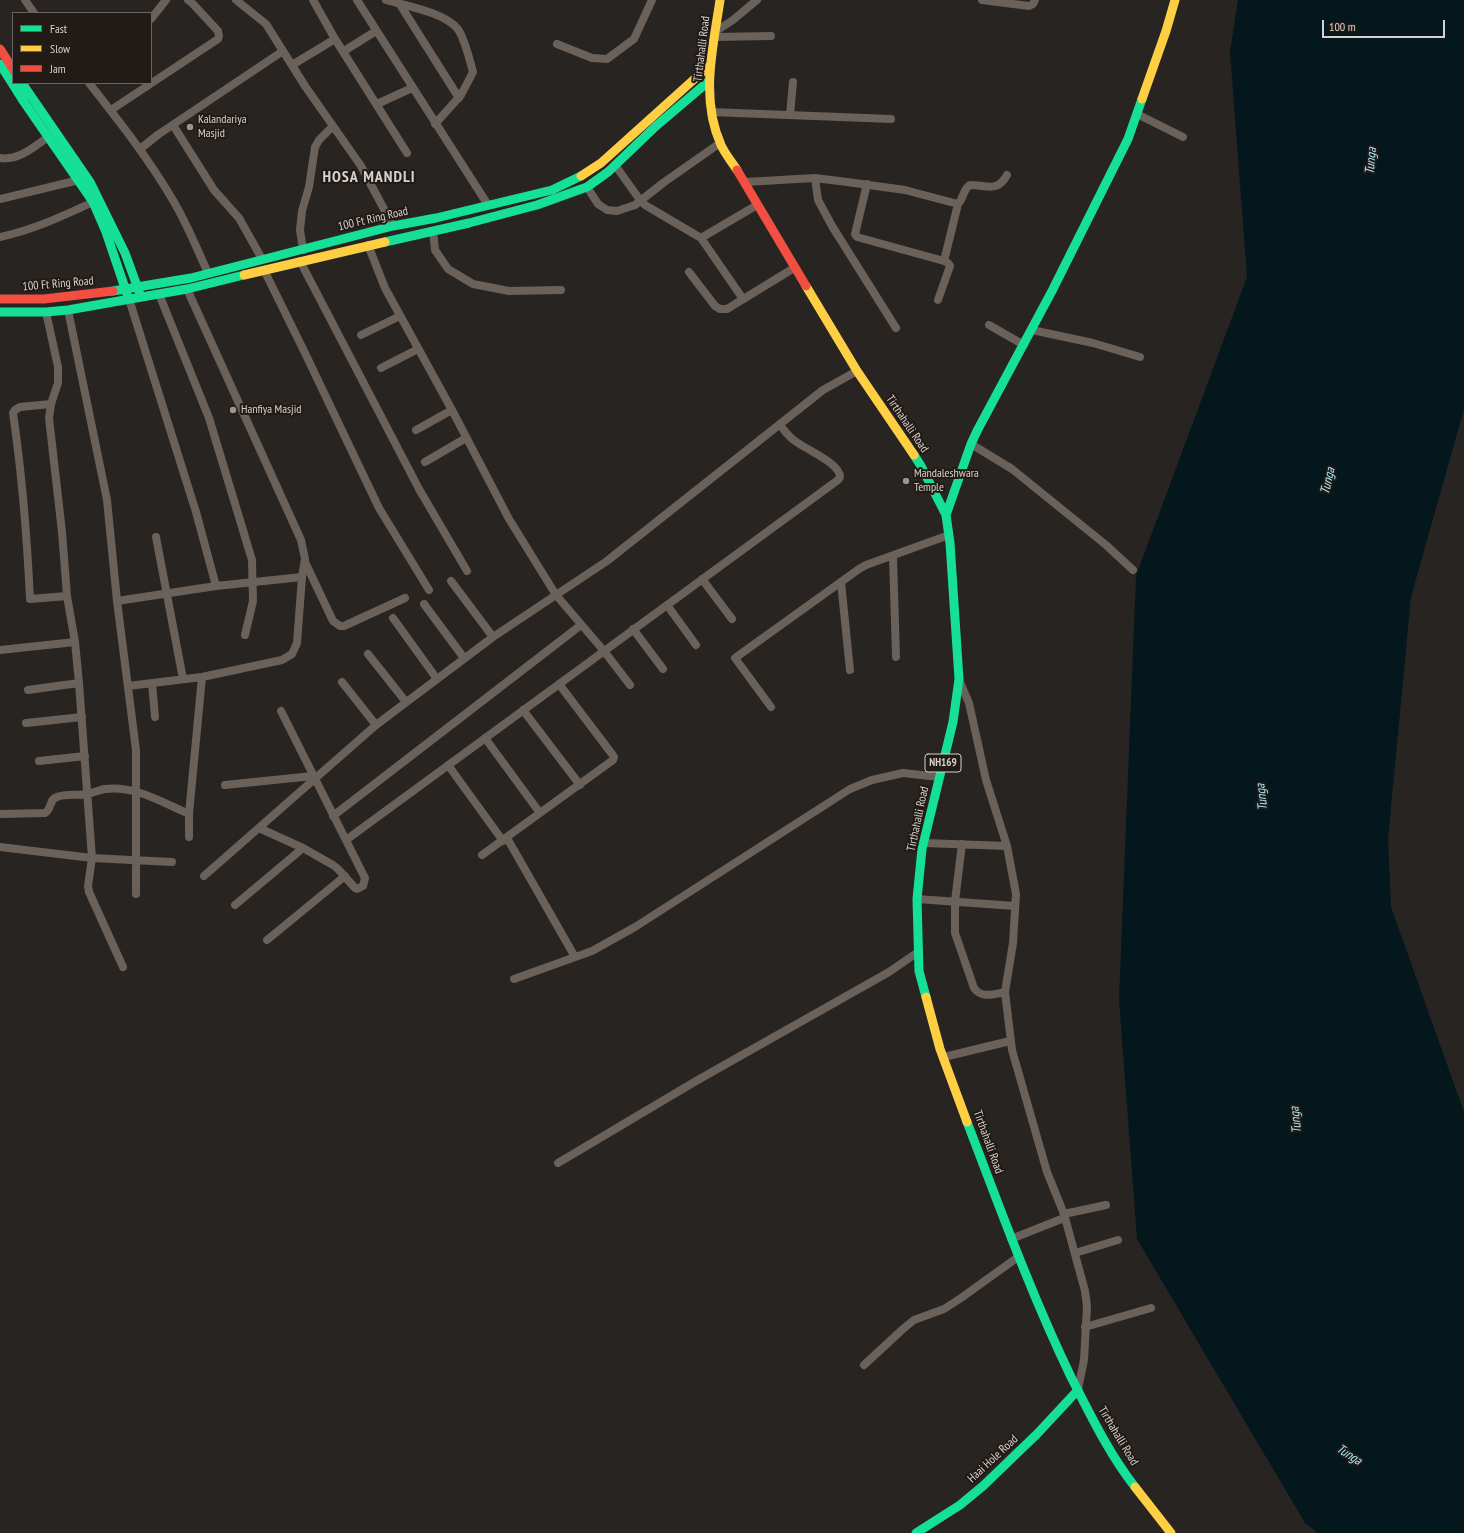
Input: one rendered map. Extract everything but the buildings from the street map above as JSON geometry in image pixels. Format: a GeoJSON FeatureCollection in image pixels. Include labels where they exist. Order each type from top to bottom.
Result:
{"type":"FeatureCollection","features":[{"type":"Feature","properties":{"kind":"main road"},"geometry":{"type":"LineString","coordinates":[[946,515],[971,444],[1032,330],[1128,138],[1166,30],[1174,0]]}},
{"type":"Feature","properties":{"kind":"main road","name":"Tirthahalli Road"},"geometry":{"type":"LineString","coordinates":[[717,1],[716,34],[710,65],[709,81],[711,112],[720,143],[745,182],[794,268],[857,371],[921,466],[946,515],[949,535],[959,679],[953,722],[924,843],[917,898],[919,971],[944,1057],[1011,1239],[1048,1329],[1090,1415],[1115,1457],[1133,1484],[1171,1533]]}},
{"type":"Feature","properties":{"kind":"main road"},"geometry":{"type":"LineString","coordinates":[[0,49],[12,68]]}},
{"type":"Feature","properties":{"kind":"main road"},"geometry":{"type":"LineString","coordinates":[[0,64],[12,82]]}},
{"type":"Feature","properties":{"kind":"main road","name":"100 Ft Ring Road"},"geometry":{"type":"LineString","coordinates":[[0,299],[44,299],[191,278],[393,226],[436,218],[552,190],[566,185],[588,173],[710,65]]}},
{"type":"Feature","properties":{"kind":"main road","name":"100 Ft Ring Road"},"geometry":{"type":"LineString","coordinates":[[0,312],[46,312],[68,310],[187,289],[537,205],[587,187],[608,172],[656,126],[709,81]]}},
{"type":"Feature","properties":{"kind":"main road"},"geometry":{"type":"LineString","coordinates":[[13,84],[93,202],[106,232],[129,299]]}},
{"type":"Feature","properties":{"kind":"main road"},"geometry":{"type":"LineString","coordinates":[[23,84],[90,182],[100,200],[119,240],[138,286],[140,297]]}},
{"type":"Feature","properties":{"kind":"main road","name":"Haai Hole Road"},"geometry":{"type":"LineString","coordinates":[[916,1533],[960,1505],[983,1486],[1037,1434],[1078,1390]]}},
{"type":"Feature","properties":{"kind":"street"},"geometry":{"type":"LineString","coordinates":[[25,0],[33,12]]}},
{"type":"Feature","properties":{"kind":"street"},"geometry":{"type":"LineString","coordinates":[[152,17],[166,0]]}},
{"type":"Feature","properties":{"kind":"street"},"geometry":{"type":"LineString","coordinates":[[152,83],[218,39],[220,36],[218,31],[188,0]]}},
{"type":"Feature","properties":{"kind":"street"},"geometry":{"type":"LineString","coordinates":[[236,0],[266,24],[361,166],[393,226]]}},
{"type":"Feature","properties":{"kind":"street"},"geometry":{"type":"LineString","coordinates":[[313,0],[407,152]]}},
{"type":"Feature","properties":{"kind":"street"},"geometry":{"type":"LineString","coordinates":[[357,0],[488,205]]}},
{"type":"Feature","properties":{"kind":"street"},"geometry":{"type":"LineString","coordinates":[[386,0],[440,16],[458,29],[468,52],[474,72],[459,98],[435,124]]}},
{"type":"Feature","properties":{"kind":"street"},"geometry":{"type":"LineString","coordinates":[[557,44],[592,58],[607,59],[634,40],[652,0]]}},
{"type":"Feature","properties":{"kind":"street"},"geometry":{"type":"LineString","coordinates":[[716,34],[757,0]]}},
{"type":"Feature","properties":{"kind":"street"},"geometry":{"type":"LineString","coordinates":[[982,0],[1029,6],[1033,4],[1035,0]]}},
{"type":"Feature","properties":{"kind":"street"},"geometry":{"type":"LineString","coordinates":[[399,3],[459,98]]}},
{"type":"Feature","properties":{"kind":"street"},"geometry":{"type":"LineString","coordinates":[[344,51],[376,31]]}},
{"type":"Feature","properties":{"kind":"street"},"geometry":{"type":"LineString","coordinates":[[716,34],[771,36]]}},
{"type":"Feature","properties":{"kind":"street"},"geometry":{"type":"LineString","coordinates":[[292,65],[336,39]]}},
{"type":"Feature","properties":{"kind":"street"},"geometry":{"type":"LineString","coordinates":[[140,149],[283,51]]}},
{"type":"Feature","properties":{"kind":"street"},"geometry":{"type":"LineString","coordinates":[[790,115],[793,82]]}},
{"type":"Feature","properties":{"kind":"street"},"geometry":{"type":"LineString","coordinates":[[90,84],[140,149],[174,201],[208,273]]}},
{"type":"Feature","properties":{"kind":"street"},"geometry":{"type":"LineString","coordinates":[[111,110],[150,84]]}},
{"type":"Feature","properties":{"kind":"street"},"geometry":{"type":"LineString","coordinates":[[377,104],[412,88]]}},
{"type":"Feature","properties":{"kind":"street"},"geometry":{"type":"LineString","coordinates":[[711,112],[891,119]]}},
{"type":"Feature","properties":{"kind":"street"},"geometry":{"type":"LineString","coordinates":[[1137,114],[1183,137]]}},
{"type":"Feature","properties":{"kind":"street"},"geometry":{"type":"LineString","coordinates":[[173,125],[214,190],[239,218],[262,259]]}},
{"type":"Feature","properties":{"kind":"street"},"geometry":{"type":"LineString","coordinates":[[303,250],[300,230],[302,211],[309,187],[315,147],[333,126]]}},
{"type":"Feature","properties":{"kind":"street"},"geometry":{"type":"LineString","coordinates":[[0,158],[8,159],[22,155],[48,137]]}},
{"type":"Feature","properties":{"kind":"street"},"geometry":{"type":"LineString","coordinates":[[587,187],[598,204],[607,210],[616,210],[635,205],[720,143]]}},
{"type":"Feature","properties":{"kind":"street"},"geometry":{"type":"LineString","coordinates":[[615,164],[640,200],[701,238],[743,299]]}},
{"type":"Feature","properties":{"kind":"street"},"geometry":{"type":"LineString","coordinates":[[944,261],[958,204],[962,199],[966,188],[970,185],[998,187],[1003,183],[1007,175]]}},
{"type":"Feature","properties":{"kind":"street"},"geometry":{"type":"LineString","coordinates":[[745,182],[815,178],[905,190],[958,204]]}},
{"type":"Feature","properties":{"kind":"street"},"geometry":{"type":"LineString","coordinates":[[815,178],[818,200],[832,226],[896,328]]}},
{"type":"Feature","properties":{"kind":"street"},"geometry":{"type":"LineString","coordinates":[[0,199],[79,180]]}},
{"type":"Feature","properties":{"kind":"street"},"geometry":{"type":"LineString","coordinates":[[867,184],[855,234],[857,237],[948,263],[950,266],[938,300]]}},
{"type":"Feature","properties":{"kind":"street"},"geometry":{"type":"LineString","coordinates":[[0,237],[25,231],[93,202]]}},
{"type":"Feature","properties":{"kind":"street"},"geometry":{"type":"LineString","coordinates":[[701,238],[757,205]]}},
{"type":"Feature","properties":{"kind":"street"},"geometry":{"type":"LineString","coordinates":[[433,231],[435,250],[448,269],[473,284],[509,291],[561,290]]}},
{"type":"Feature","properties":{"kind":"street"},"geometry":{"type":"LineString","coordinates":[[368,246],[385,288],[452,410],[509,519],[556,595],[604,651],[630,685]]}},
{"type":"Feature","properties":{"kind":"street"},"geometry":{"type":"LineString","coordinates":[[300,261],[419,489],[467,571]]}},
{"type":"Feature","properties":{"kind":"street"},"geometry":{"type":"LineString","coordinates":[[689,272],[715,306],[720,309],[727,309],[794,268]]}},
{"type":"Feature","properties":{"kind":"street"},"geometry":{"type":"LineString","coordinates":[[264,270],[379,508],[429,590]]}},
{"type":"Feature","properties":{"kind":"street"},"geometry":{"type":"LineString","coordinates":[[187,289],[301,540],[305,562],[333,621],[340,626],[344,626],[405,598]]}},
{"type":"Feature","properties":{"kind":"street"},"geometry":{"type":"LineString","coordinates":[[159,294],[209,418],[252,560],[254,582],[253,600],[245,635]]}},
{"type":"Feature","properties":{"kind":"street"},"geometry":{"type":"LineString","coordinates":[[129,299],[193,504],[216,586]]}},
{"type":"Feature","properties":{"kind":"street"},"geometry":{"type":"LineString","coordinates":[[68,310],[105,486],[117,601],[136,750],[136,894]]}},
{"type":"Feature","properties":{"kind":"street"},"geometry":{"type":"LineString","coordinates":[[46,312],[58,367],[58,383],[51,404],[49,418],[62,532],[67,596],[75,642],[82,717],[92,858],[88,886],[89,892],[123,967]]}},
{"type":"Feature","properties":{"kind":"street"},"geometry":{"type":"LineString","coordinates":[[361,335],[400,316]]}},
{"type":"Feature","properties":{"kind":"street"},"geometry":{"type":"LineString","coordinates":[[989,325],[1024,345]]}},
{"type":"Feature","properties":{"kind":"street"},"geometry":{"type":"LineString","coordinates":[[1032,330],[1093,342],[1140,357]]}},
{"type":"Feature","properties":{"kind":"street"},"geometry":{"type":"LineString","coordinates":[[381,368],[418,349]]}},
{"type":"Feature","properties":{"kind":"street"},"geometry":{"type":"LineString","coordinates":[[204,876],[376,725],[493,637],[607,561],[823,390],[857,371]]}},
{"type":"Feature","properties":{"kind":"street"},"geometry":{"type":"LineString","coordinates":[[51,404],[20,407],[15,410],[13,414],[19,460],[30,598],[67,596]]}},
{"type":"Feature","properties":{"kind":"street"},"geometry":{"type":"LineString","coordinates":[[416,430],[452,410]]}},
{"type":"Feature","properties":{"kind":"street"},"geometry":{"type":"LineString","coordinates":[[346,840],[838,480],[840,477],[838,470],[814,452],[787,435],[780,425]]}},
{"type":"Feature","properties":{"kind":"street"},"geometry":{"type":"LineString","coordinates":[[425,462],[466,438]]}},
{"type":"Feature","properties":{"kind":"street"},"geometry":{"type":"LineString","coordinates":[[971,444],[1012,469],[1106,545],[1133,570]]}},
{"type":"Feature","properties":{"kind":"street"},"geometry":{"type":"LineString","coordinates":[[771,707],[735,658],[866,565],[949,535]]}},
{"type":"Feature","properties":{"kind":"street"},"geometry":{"type":"LineString","coordinates":[[156,537],[183,679]]}},
{"type":"Feature","properties":{"kind":"street"},"geometry":{"type":"LineString","coordinates":[[893,556],[896,657]]}},
{"type":"Feature","properties":{"kind":"street"},"geometry":{"type":"LineString","coordinates":[[128,686],[202,677],[282,660],[292,654],[297,643],[302,577],[305,562]]}},
{"type":"Feature","properties":{"kind":"street"},"geometry":{"type":"LineString","coordinates":[[117,601],[216,586],[302,577]]}},
{"type":"Feature","properties":{"kind":"street"},"geometry":{"type":"LineString","coordinates":[[702,579],[732,619]]}},
{"type":"Feature","properties":{"kind":"street"},"geometry":{"type":"LineString","coordinates":[[451,581],[493,637]]}},
{"type":"Feature","properties":{"kind":"street"},"geometry":{"type":"LineString","coordinates":[[841,582],[850,670]]}},
{"type":"Feature","properties":{"kind":"street"},"geometry":{"type":"LineString","coordinates":[[424,604],[464,658]]}},
{"type":"Feature","properties":{"kind":"street"},"geometry":{"type":"LineString","coordinates":[[667,605],[696,645]]}},
{"type":"Feature","properties":{"kind":"street"},"geometry":{"type":"LineString","coordinates":[[393,618],[437,679]]}},
{"type":"Feature","properties":{"kind":"street"},"geometry":{"type":"LineString","coordinates":[[333,816],[582,625]]}},
{"type":"Feature","properties":{"kind":"street"},"geometry":{"type":"LineString","coordinates":[[633,629],[663,669]]}},
{"type":"Feature","properties":{"kind":"street"},"geometry":{"type":"LineString","coordinates":[[0,650],[75,642]]}},
{"type":"Feature","properties":{"kind":"street"},"geometry":{"type":"LineString","coordinates":[[368,654],[406,702]]}},
{"type":"Feature","properties":{"kind":"street"},"geometry":{"type":"LineString","coordinates":[[189,837],[202,677]]}},
{"type":"Feature","properties":{"kind":"street"},"geometry":{"type":"LineString","coordinates":[[959,679],[969,703],[986,780],[1007,846],[1016,894],[1013,943],[1005,992],[1012,1050],[1047,1172],[1064,1216],[1085,1291],[1087,1306],[1084,1360],[1078,1390]]}},
{"type":"Feature","properties":{"kind":"street"},"geometry":{"type":"LineString","coordinates":[[342,682],[376,725]]}},
{"type":"Feature","properties":{"kind":"street"},"geometry":{"type":"LineString","coordinates":[[28,690],[79,683]]}},
{"type":"Feature","properties":{"kind":"street"},"geometry":{"type":"LineString","coordinates":[[152,683],[155,717]]}},
{"type":"Feature","properties":{"kind":"street"},"geometry":{"type":"LineString","coordinates":[[482,855],[613,760],[614,757],[559,684]]}},
{"type":"Feature","properties":{"kind":"street"},"geometry":{"type":"LineString","coordinates":[[523,710],[580,785]]}},
{"type":"Feature","properties":{"kind":"street"},"geometry":{"type":"LineString","coordinates":[[259,828],[303,848],[333,865],[358,889],[363,886],[365,878],[281,711]]}},
{"type":"Feature","properties":{"kind":"street"},"geometry":{"type":"LineString","coordinates":[[26,723],[82,717]]}},
{"type":"Feature","properties":{"kind":"street"},"geometry":{"type":"LineString","coordinates":[[485,738],[540,813]]}},
{"type":"Feature","properties":{"kind":"street"},"geometry":{"type":"LineString","coordinates":[[38,761],[85,756]]}},
{"type":"Feature","properties":{"kind":"street"},"geometry":{"type":"LineString","coordinates":[[448,765],[505,839],[575,957]]}},
{"type":"Feature","properties":{"kind":"street"},"geometry":{"type":"LineString","coordinates":[[514,979],[592,951],[635,927],[850,789],[872,780],[903,773],[939,777]]}},
{"type":"Feature","properties":{"kind":"street"},"geometry":{"type":"LineString","coordinates":[[225,785],[314,778]]}},
{"type":"Feature","properties":{"kind":"street"},"geometry":{"type":"LineString","coordinates":[[0,814],[45,813],[49,810],[51,801],[57,796],[88,794],[104,789],[120,789],[136,792],[190,814]]}},
{"type":"Feature","properties":{"kind":"street"},"geometry":{"type":"LineString","coordinates":[[924,843],[1007,846]]}},
{"type":"Feature","properties":{"kind":"street"},"geometry":{"type":"LineString","coordinates":[[962,844],[955,901],[955,933],[974,988],[983,995],[1005,992]]}},
{"type":"Feature","properties":{"kind":"street"},"geometry":{"type":"LineString","coordinates":[[0,847],[92,858],[172,862]]}},
{"type":"Feature","properties":{"kind":"street"},"geometry":{"type":"LineString","coordinates":[[235,905],[303,848]]}},
{"type":"Feature","properties":{"kind":"street"},"geometry":{"type":"LineString","coordinates":[[267,940],[345,876]]}},
{"type":"Feature","properties":{"kind":"street"},"geometry":{"type":"LineString","coordinates":[[917,898],[1015,906]]}},
{"type":"Feature","properties":{"kind":"street"},"geometry":{"type":"LineString","coordinates":[[558,1163],[889,972],[918,952]]}},
{"type":"Feature","properties":{"kind":"street"},"geometry":{"type":"LineString","coordinates":[[944,1057],[1010,1040]]}},
{"type":"Feature","properties":{"kind":"street"},"geometry":{"type":"LineString","coordinates":[[1011,1239],[1064,1216],[1106,1205]]}},
{"type":"Feature","properties":{"kind":"street"},"geometry":{"type":"LineString","coordinates":[[1075,1253],[1118,1240]]}},
{"type":"Feature","properties":{"kind":"street"},"geometry":{"type":"LineString","coordinates":[[864,1365],[914,1320],[944,1309],[1018,1257]]}},
{"type":"Feature","properties":{"kind":"street"},"geometry":{"type":"LineString","coordinates":[[1085,1327],[1150,1308]]}},
{"type":"Feature","properties":{"kind":"water","name":"Tunga"},"geometry":{"type":"Polygon","coordinates":[[[1238,0],[1464,0],[1464,409],[1411,597],[1388,839],[1391,907],[1464,1112],[1464,1533],[1318,1533],[1305,1523],[1137,1239],[1119,999],[1136,576],[1247,277],[1230,52],[1238,0]]]}},
{"type":"Feature","properties":{"kind":"traffic: fast"},"geometry":{"type":"LineString","coordinates":[[0,64],[12,83]]}},
{"type":"Feature","properties":{"kind":"traffic: fast"},"geometry":{"type":"LineString","coordinates":[[385,242],[469,223],[537,205],[587,187],[608,172],[656,126],[709,81]]}},
{"type":"Feature","properties":{"kind":"traffic: fast"},"geometry":{"type":"LineString","coordinates":[[13,84],[93,202],[106,232],[128,297]]}},
{"type":"Feature","properties":{"kind":"traffic: fast"},"geometry":{"type":"LineString","coordinates":[[23,84],[90,182],[125,253],[140,294]]}},
{"type":"Feature","properties":{"kind":"traffic: fast"},"geometry":{"type":"LineString","coordinates":[[946,515],[971,444],[978,429],[1053,289],[1128,139],[1142,99]]}},
{"type":"Feature","properties":{"kind":"traffic: fast"},"geometry":{"type":"LineString","coordinates":[[113,291],[191,278],[393,226],[436,218],[552,190],[581,176]]}},
{"type":"Feature","properties":{"kind":"traffic: fast"},"geometry":{"type":"LineString","coordinates":[[0,312],[46,312],[68,310],[187,289],[244,275]]}},
{"type":"Feature","properties":{"kind":"traffic: fast"},"geometry":{"type":"LineString","coordinates":[[914,455],[946,515],[950,543],[959,679],[953,722],[922,849],[917,899],[919,971],[926,997]]}},
{"type":"Feature","properties":{"kind":"traffic: fast"},"geometry":{"type":"LineString","coordinates":[[967,1122],[1016,1251],[1056,1346],[1100,1434],[1135,1487]]}},
{"type":"Feature","properties":{"kind":"traffic: fast"},"geometry":{"type":"LineString","coordinates":[[916,1533],[960,1505],[983,1486],[1037,1434],[1078,1390]]}},
{"type":"Feature","properties":{"kind":"traffic: slow"},"geometry":{"type":"LineString","coordinates":[[720,0],[710,73],[711,109],[721,145],[737,170]]}},
{"type":"Feature","properties":{"kind":"traffic: slow"},"geometry":{"type":"LineString","coordinates":[[1142,99],[1166,31],[1175,0]]}},
{"type":"Feature","properties":{"kind":"traffic: slow"},"geometry":{"type":"LineString","coordinates":[[581,176],[601,163],[710,65]]}},
{"type":"Feature","properties":{"kind":"traffic: slow"},"geometry":{"type":"LineString","coordinates":[[244,275],[385,242]]}},
{"type":"Feature","properties":{"kind":"traffic: slow"},"geometry":{"type":"LineString","coordinates":[[806,286],[857,371],[914,455]]}},
{"type":"Feature","properties":{"kind":"traffic: slow"},"geometry":{"type":"LineString","coordinates":[[926,997],[940,1049],[967,1122]]}},
{"type":"Feature","properties":{"kind":"traffic: slow"},"geometry":{"type":"LineString","coordinates":[[1135,1487],[1171,1533]]}},
{"type":"Feature","properties":{"kind":"traffic: jam"},"geometry":{"type":"LineString","coordinates":[[0,49],[12,67]]}},
{"type":"Feature","properties":{"kind":"traffic: jam"},"geometry":{"type":"LineString","coordinates":[[737,170],[806,286]]}},
{"type":"Feature","properties":{"kind":"traffic: jam"},"geometry":{"type":"LineString","coordinates":[[0,299],[44,299],[113,291]]}},
{"type":"Feature","properties":{"kind":"place","name":"Kalandariya Masjid"},"geometry":{"type":"Point","coordinates":[190,127]}},
{"type":"Feature","properties":{"kind":"place","name":"Hanfiya Masjid"},"geometry":{"type":"Point","coordinates":[233,410]}},
{"type":"Feature","properties":{"kind":"place","name":"Mandaleshwara Temple"},"geometry":{"type":"Point","coordinates":[906,481]}},
{"type":"Feature","properties":{"kind":"district","name":"HOSA MANDLI"},"geometry":{"type":"Point","coordinates":[369,177]}}]}
